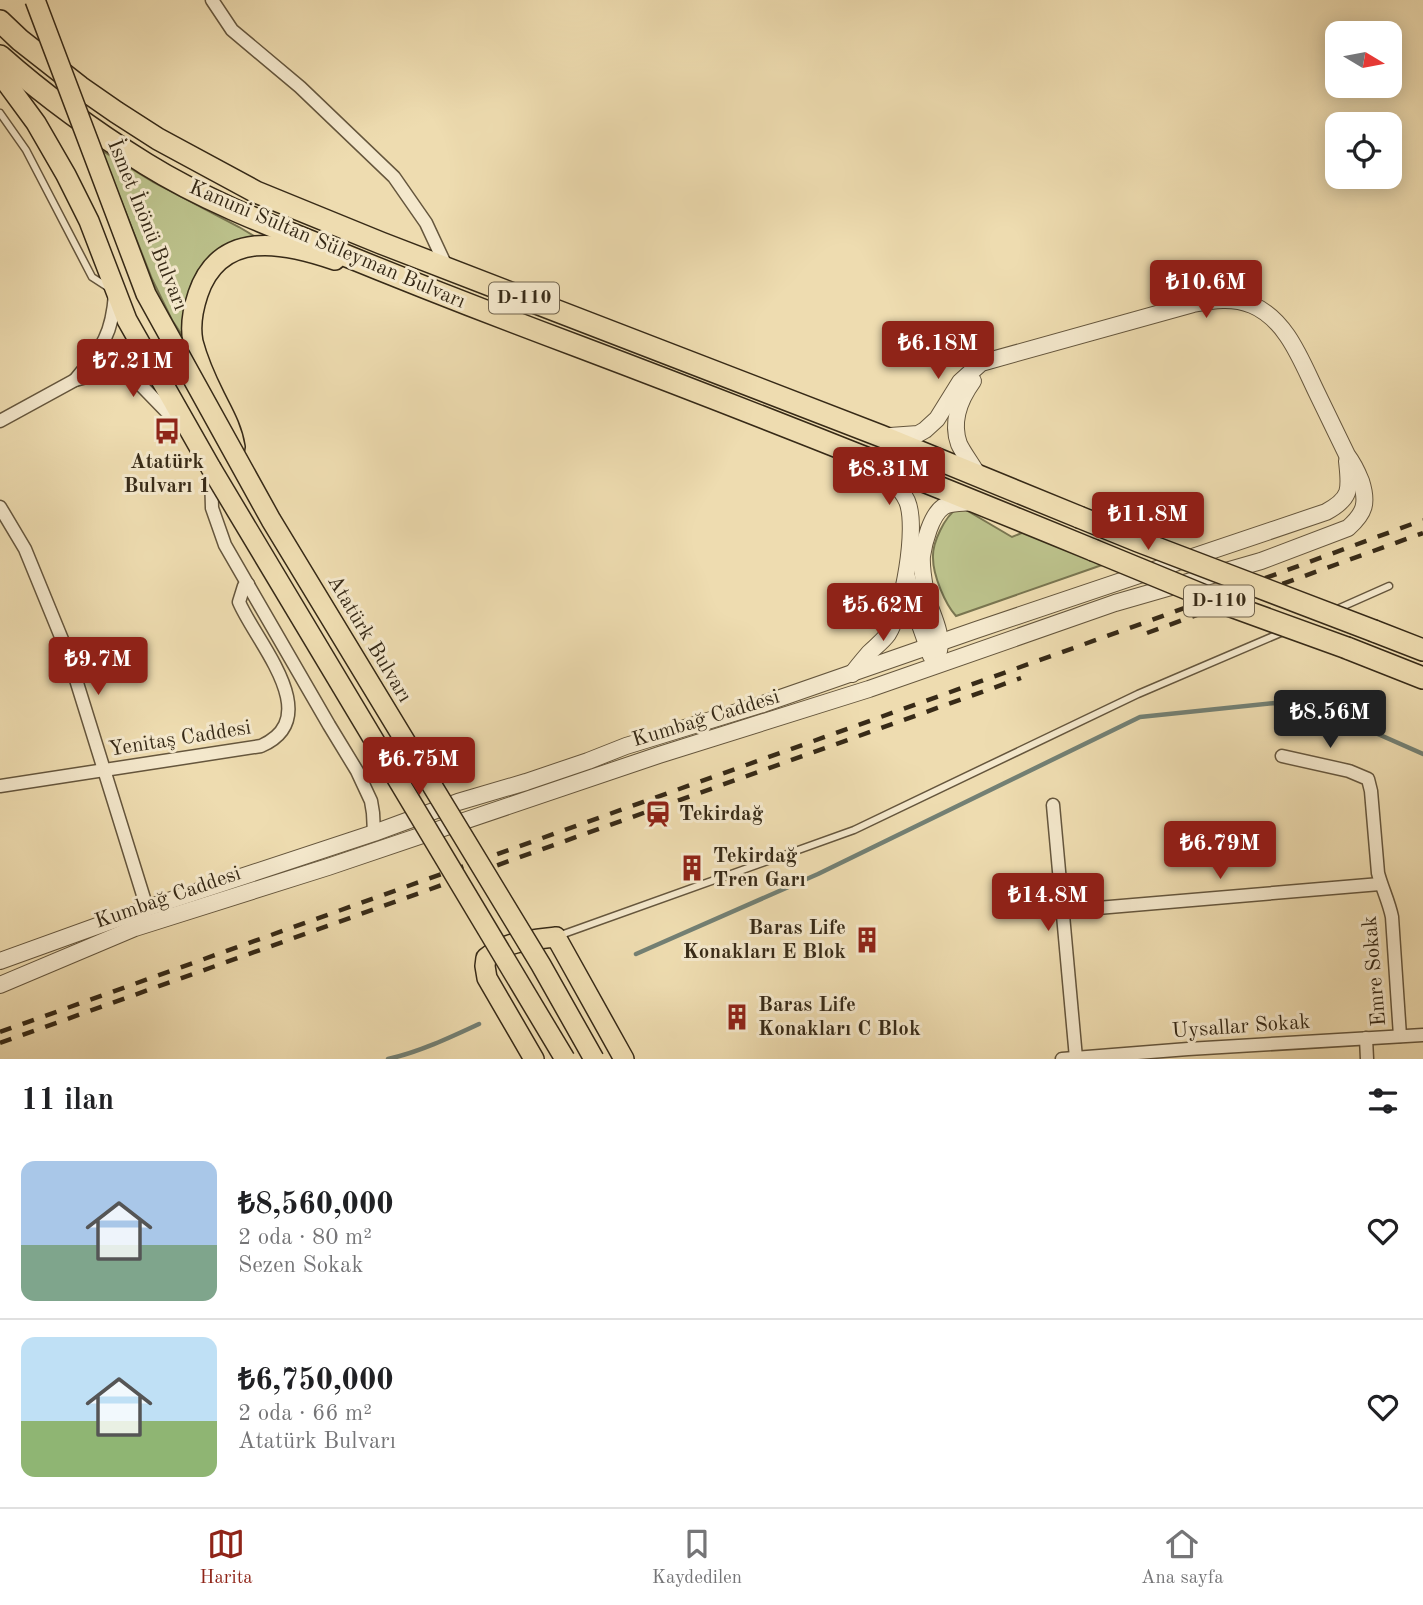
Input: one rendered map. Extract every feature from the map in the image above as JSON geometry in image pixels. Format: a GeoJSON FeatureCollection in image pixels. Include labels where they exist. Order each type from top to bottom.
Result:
{"type":"FeatureCollection","features":[{"type":"Feature","properties":{"kind":"highway","name":"Kanuni Sultan Süleyman Bulvarı"},"geometry":{"type":"LineString","coordinates":[[0,21],[98,100],[158,139],[256,192],[881,436],[1138,541],[1423,650]]}},
{"type":"Feature","properties":{"kind":"highway","name":"Kanuni Sultan Süleyman Bulvarı"},"geometry":{"type":"LineString","coordinates":[[0,55],[55,101],[103,135],[157,170],[242,213],[433,291],[858,455],[1217,601],[1423,678]]}},
{"type":"Feature","properties":{"kind":"main road","name":"İsmet İnönü Bulvarı"},"geometry":{"type":"LineString","coordinates":[[35,0],[146,294],[236,458]]}},
{"type":"Feature","properties":{"kind":"main road"},"geometry":{"type":"LineString","coordinates":[[0,74],[36,123],[66,175],[89,221],[127,320],[184,422],[565,1059]]}},
{"type":"Feature","properties":{"kind":"main road"},"geometry":{"type":"LineString","coordinates":[[236,458],[233,436],[201,366],[193,339],[192,320],[202,282],[223,257],[255,245],[274,244],[326,257],[433,291]]}},
{"type":"Feature","properties":{"kind":"main road","name":"Atatürk Bulvarı"},"geometry":{"type":"LineString","coordinates":[[236,458],[306,579],[541,965],[594,1059]]}},
{"type":"Feature","properties":{"kind":"main road"},"geometry":{"type":"LineString","coordinates":[[534,1059],[487,978],[486,958],[512,943],[556,937],[624,1059]]}},
{"type":"Feature","properties":{"kind":"street"},"geometry":{"type":"LineString","coordinates":[[212,0],[232,30],[300,87],[394,177],[426,223],[447,268]]}},
{"type":"Feature","properties":{"kind":"street"},"geometry":{"type":"LineString","coordinates":[[75,380],[105,341],[114,309],[115,291]]}},
{"type":"Feature","properties":{"kind":"street","name":"Kumbağ Caddesi"},"geometry":{"type":"LineString","coordinates":[[0,985],[135,928],[328,867],[659,755],[778,719],[1115,603],[1261,561],[1348,528],[1359,519],[1365,507],[1364,492],[1355,465],[1347,455],[1285,333],[1265,312],[1244,303],[1217,299],[981,363],[960,382],[937,419],[925,430],[905,436],[881,436]]}},
{"type":"Feature","properties":{"kind":"street","name":"Kumbağ Caddesi"},"geometry":{"type":"LineString","coordinates":[[979,477],[960,446],[957,414],[964,393],[974,379],[1001,357]]}},
{"type":"Feature","properties":{"kind":"street"},"geometry":{"type":"LineString","coordinates":[[0,421],[75,380],[109,371],[132,376],[166,411],[184,422]]}},
{"type":"Feature","properties":{"kind":"street"},"geometry":{"type":"LineString","coordinates":[[852,674],[887,634],[895,618],[906,574],[910,541],[908,503],[893,481],[858,455]]}},
{"type":"Feature","properties":{"kind":"street","name":"Kumbağ Caddesi"},"geometry":{"type":"LineString","coordinates":[[0,961],[146,908],[374,833],[458,802],[763,704],[1326,512],[1348,494],[1347,455]]}},
{"type":"Feature","properties":{"kind":"street"},"geometry":{"type":"LineString","coordinates":[[211,468],[212,508],[225,545],[363,781],[373,813],[374,833]]}},
{"type":"Feature","properties":{"kind":"street"},"geometry":{"type":"LineString","coordinates":[[936,666],[923,578],[922,556],[929,529],[944,506],[966,502],[981,504]]}},
{"type":"Feature","properties":{"kind":"street"},"geometry":{"type":"LineString","coordinates":[[0,507],[25,549],[68,654],[146,908]]}},
{"type":"Feature","properties":{"kind":"street"},"geometry":{"type":"LineString","coordinates":[[906,574],[919,622],[934,645]]}},
{"type":"Feature","properties":{"kind":"street","name":"Yenitaş Caddesi"},"geometry":{"type":"LineString","coordinates":[[0,786],[261,746],[272,741],[279,734],[287,717],[289,704],[285,687],[239,602],[244,586],[248,583]]}},
{"type":"Feature","properties":{"kind":"street","name":"Emre Sokak"},"geometry":{"type":"LineString","coordinates":[[1282,756],[1349,771],[1368,779],[1378,873],[1392,917],[1400,1036]]}},
{"type":"Feature","properties":{"kind":"street"},"geometry":{"type":"LineString","coordinates":[[1053,805],[1076,1058]]}},
{"type":"Feature","properties":{"kind":"street"},"geometry":{"type":"LineString","coordinates":[[1062,911],[1380,884]]}},
{"type":"Feature","properties":{"kind":"street","name":"Uysallar Sokak"},"geometry":{"type":"LineString","coordinates":[[1062,1059],[1423,1035]]}},
{"type":"Feature","properties":{"kind":"street","name":"Emre Sokak"},"geometry":{"type":"LineString","coordinates":[[1366,1038],[1367,1059]]}},
{"type":"Feature","properties":{"kind":"street"},"geometry":{"type":"LineString","coordinates":[[1252,1046],[1257,1059]]}},
{"type":"Feature","properties":{"kind":"lane"},"geometry":{"type":"LineString","coordinates":[[0,113],[26,150],[92,277],[115,291]]}},
{"type":"Feature","properties":{"kind":"lane"},"geometry":{"type":"LineString","coordinates":[[1313,619],[1389,586]]}},
{"type":"Feature","properties":{"kind":"lane"},"geometry":{"type":"LineString","coordinates":[[556,937],[854,830],[1138,694],[1301,624]]}},
{"type":"Feature","properties":{"kind":"green space"},"geometry":{"type":"Polygon","coordinates":[[[101,150],[153,182],[259,239],[211,257],[191,285],[183,317],[186,341],[172,320],[152,279],[101,150]]]}},
{"type":"Feature","properties":{"kind":"green space"},"geometry":{"type":"Polygon","coordinates":[[[957,509],[966,510],[1012,537],[1031,529],[1102,565],[956,616],[940,589],[933,558],[940,530],[957,509]]]}},
{"type":"Feature","properties":{"kind":"waterway"},"geometry":{"type":"LineString","coordinates":[[636,954],[818,874],[1140,717],[1275,703],[1362,727],[1423,754]]}},
{"type":"Feature","properties":{"kind":"waterway"},"geometry":{"type":"LineString","coordinates":[[388,1059],[423,1049],[479,1024]]}},
{"type":"Feature","properties":{"kind":"railway"},"geometry":{"type":"LineString","coordinates":[[0,1032],[1149,621],[1423,520]]}},
{"type":"Feature","properties":{"kind":"railway"},"geometry":{"type":"LineString","coordinates":[[1147,633],[1423,533]]}},
{"type":"Feature","properties":{"kind":"railway"},"geometry":{"type":"LineString","coordinates":[[0,1043],[1021,678]]}},
{"type":"Feature","properties":{"kind":"place","name":"Atatürk Bulvarı 1"},"geometry":{"type":"Point","coordinates":[167,431]}},
{"type":"Feature","properties":{"kind":"place","name":"Tekirdağ"},"geometry":{"type":"Point","coordinates":[658,814]}},
{"type":"Feature","properties":{"kind":"place","name":"Tekirdağ Tren Garı"},"geometry":{"type":"Point","coordinates":[692,868]}},
{"type":"Feature","properties":{"kind":"place","name":"Baras Life Konakları E Blok"},"geometry":{"type":"Point","coordinates":[867,940]}},
{"type":"Feature","properties":{"kind":"place","name":"Baras Life Konakları C Blok"},"geometry":{"type":"Point","coordinates":[737,1017]}}]}
